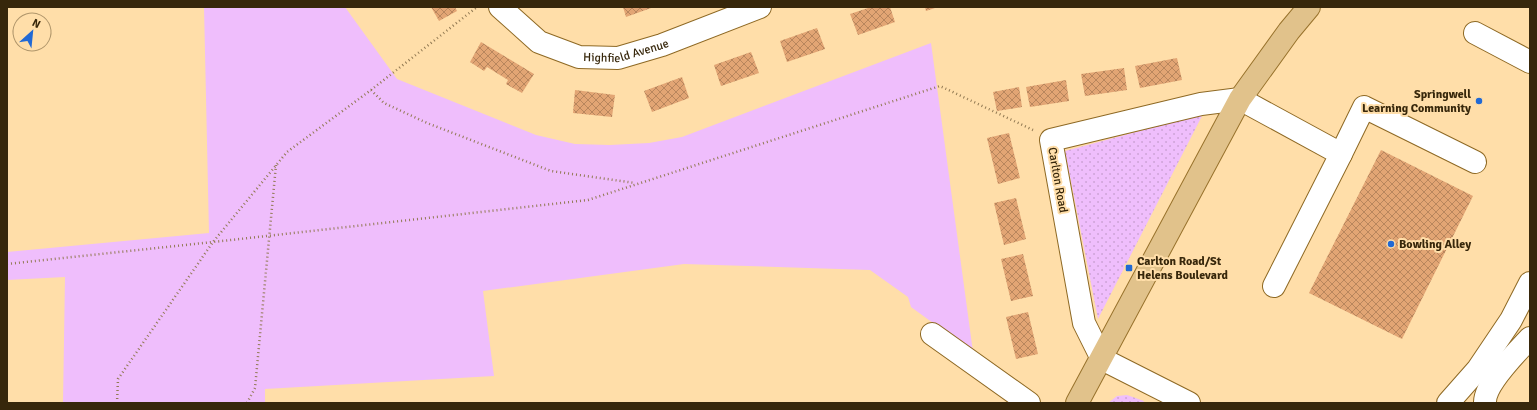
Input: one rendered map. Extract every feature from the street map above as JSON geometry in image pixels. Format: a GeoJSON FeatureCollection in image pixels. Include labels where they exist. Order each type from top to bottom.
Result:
{"type":"FeatureCollection","features":[{"type":"Feature","properties":{"kind":"main road"},"geometry":{"type":"LineString","coordinates":[[1078,403],[1240,100],[1289,31],[1309,7]]}},
{"type":"Feature","properties":{"kind":"street","name":"Highfield Avenue"},"geometry":{"type":"LineString","coordinates":[[500,7],[539,42],[579,57],[618,58],[662,45],[760,7]]}},
{"type":"Feature","properties":{"kind":"street"},"geometry":{"type":"LineString","coordinates":[[1475,33],[1530,62]]}},
{"type":"Feature","properties":{"kind":"street","name":"Carlton Road"},"geometry":{"type":"LineString","coordinates":[[1102,359],[1084,323],[1051,140],[1201,104],[1240,100]]}},
{"type":"Feature","properties":{"kind":"street"},"geometry":{"type":"LineString","coordinates":[[1240,100],[1341,154]]}},
{"type":"Feature","properties":{"kind":"street"},"geometry":{"type":"LineString","coordinates":[[1274,286],[1364,107],[1475,162]]}},
{"type":"Feature","properties":{"kind":"street"},"geometry":{"type":"LineString","coordinates":[[1448,403],[1478,369],[1503,332],[1530,283]]}},
{"type":"Feature","properties":{"kind":"street"},"geometry":{"type":"LineString","coordinates":[[932,334],[1029,403]]}},
{"type":"Feature","properties":{"kind":"street"},"geometry":{"type":"LineString","coordinates":[[1485,403],[1484,396],[1497,377],[1530,338]]}},
{"type":"Feature","properties":{"kind":"street"},"geometry":{"type":"LineString","coordinates":[[1102,359],[1189,403]]}},
{"type":"Feature","properties":{"kind":"path"},"geometry":{"type":"LineString","coordinates":[[117,403],[118,379],[213,242],[287,152],[371,90],[477,7]]}},
{"type":"Feature","properties":{"kind":"path"},"geometry":{"type":"LineString","coordinates":[[7,264],[588,200],[636,183],[940,86],[1008,117],[1051,140]]}},
{"type":"Feature","properties":{"kind":"path"},"geometry":{"type":"LineString","coordinates":[[371,90],[384,103],[427,123],[551,170],[636,183]]}},
{"type":"Feature","properties":{"kind":"path"},"geometry":{"type":"LineString","coordinates":[[246,403],[255,388],[276,165]]}},
{"type":"Feature","properties":{"kind":"shaded area"},"geometry":{"type":"Polygon","coordinates":[[[204,7],[345,7],[397,79],[536,135],[575,144],[610,145],[649,143],[682,137],[931,43],[973,352],[911,307],[908,297],[870,270],[684,264],[483,291],[494,376],[265,389],[265,403],[63,403],[65,277],[7,280],[7,252],[209,233],[204,7]]]}},
{"type":"Feature","properties":{"kind":"shaded area"},"geometry":{"type":"Polygon","coordinates":[[[1203,114],[1098,319],[1065,151],[1203,114]]]}},
{"type":"Feature","properties":{"kind":"shaded area"},"geometry":{"type":"Polygon","coordinates":[[[1127,395],[1144,401],[1143,403],[1108,403],[1117,396],[1127,395]]]}},
{"type":"Feature","properties":{"kind":"building"},"geometry":{"type":"Polygon","coordinates":[[[431,7],[455,7],[457,11],[439,21],[431,7]]]}},
{"type":"Feature","properties":{"kind":"building"},"geometry":{"type":"Polygon","coordinates":[[[623,7],[654,7],[626,17],[623,7]]]}},
{"type":"Feature","properties":{"kind":"building"},"geometry":{"type":"Polygon","coordinates":[[[871,7],[890,7],[895,22],[858,35],[850,14],[871,7]]]}},
{"type":"Feature","properties":{"kind":"building"},"geometry":{"type":"Polygon","coordinates":[[[925,7],[938,7],[926,11],[925,7]]]}},
{"type":"Feature","properties":{"kind":"building"},"geometry":{"type":"Polygon","coordinates":[[[817,28],[825,49],[787,62],[780,41],[817,28]]]}},
{"type":"Feature","properties":{"kind":"building"},"geometry":{"type":"Polygon","coordinates":[[[481,42],[534,74],[522,93],[506,84],[508,80],[487,67],[484,71],[470,62],[481,42]]]}},
{"type":"Feature","properties":{"kind":"building"},"geometry":{"type":"Polygon","coordinates":[[[751,52],[759,73],[721,86],[714,65],[751,52]]]}},
{"type":"Feature","properties":{"kind":"building"},"geometry":{"type":"Polygon","coordinates":[[[1177,58],[1182,80],[1140,88],[1135,66],[1177,58]]]}},
{"type":"Feature","properties":{"kind":"building"},"geometry":{"type":"Polygon","coordinates":[[[1124,68],[1127,90],[1085,96],[1081,74],[1124,68]]]}},
{"type":"Feature","properties":{"kind":"building"},"geometry":{"type":"Polygon","coordinates":[[[682,77],[689,98],[652,112],[644,91],[682,77]]]}},
{"type":"Feature","properties":{"kind":"building"},"geometry":{"type":"Polygon","coordinates":[[[1066,80],[1069,101],[1030,107],[1026,87],[1066,80]]]}},
{"type":"Feature","properties":{"kind":"building"},"geometry":{"type":"Polygon","coordinates":[[[1019,87],[1022,107],[997,111],[993,92],[1019,87]]]}},
{"type":"Feature","properties":{"kind":"building"},"geometry":{"type":"Polygon","coordinates":[[[575,90],[615,95],[612,117],[573,113],[575,90]]]}},
{"type":"Feature","properties":{"kind":"building"},"geometry":{"type":"Polygon","coordinates":[[[1009,133],[1020,178],[998,184],[987,138],[1009,133]]]}},
{"type":"Feature","properties":{"kind":"building","name":"Bowling Alley"},"geometry":{"type":"Polygon","coordinates":[[[1381,150],[1473,196],[1402,339],[1309,293],[1381,150]]]}},
{"type":"Feature","properties":{"kind":"building"},"geometry":{"type":"Polygon","coordinates":[[[1016,198],[1026,239],[1004,245],[994,203],[1016,198]]]}},
{"type":"Feature","properties":{"kind":"building"},"geometry":{"type":"Polygon","coordinates":[[[1023,254],[1033,296],[1011,301],[1001,259],[1023,254]]]}},
{"type":"Feature","properties":{"kind":"building"},"geometry":{"type":"Polygon","coordinates":[[[1028,312],[1038,354],[1016,359],[1006,317],[1028,312]]]}},
{"type":"Feature","properties":{"kind":"place","name":"Springwell Learning Community"},"geometry":{"type":"Point","coordinates":[1479,101]}},
{"type":"Feature","properties":{"kind":"place","name":"Bowling Alley"},"geometry":{"type":"Point","coordinates":[1391,244]}},
{"type":"Feature","properties":{"kind":"place","name":"Carlton Road/St Helens Boulevard"},"geometry":{"type":"Point","coordinates":[1129,268]}}]}
